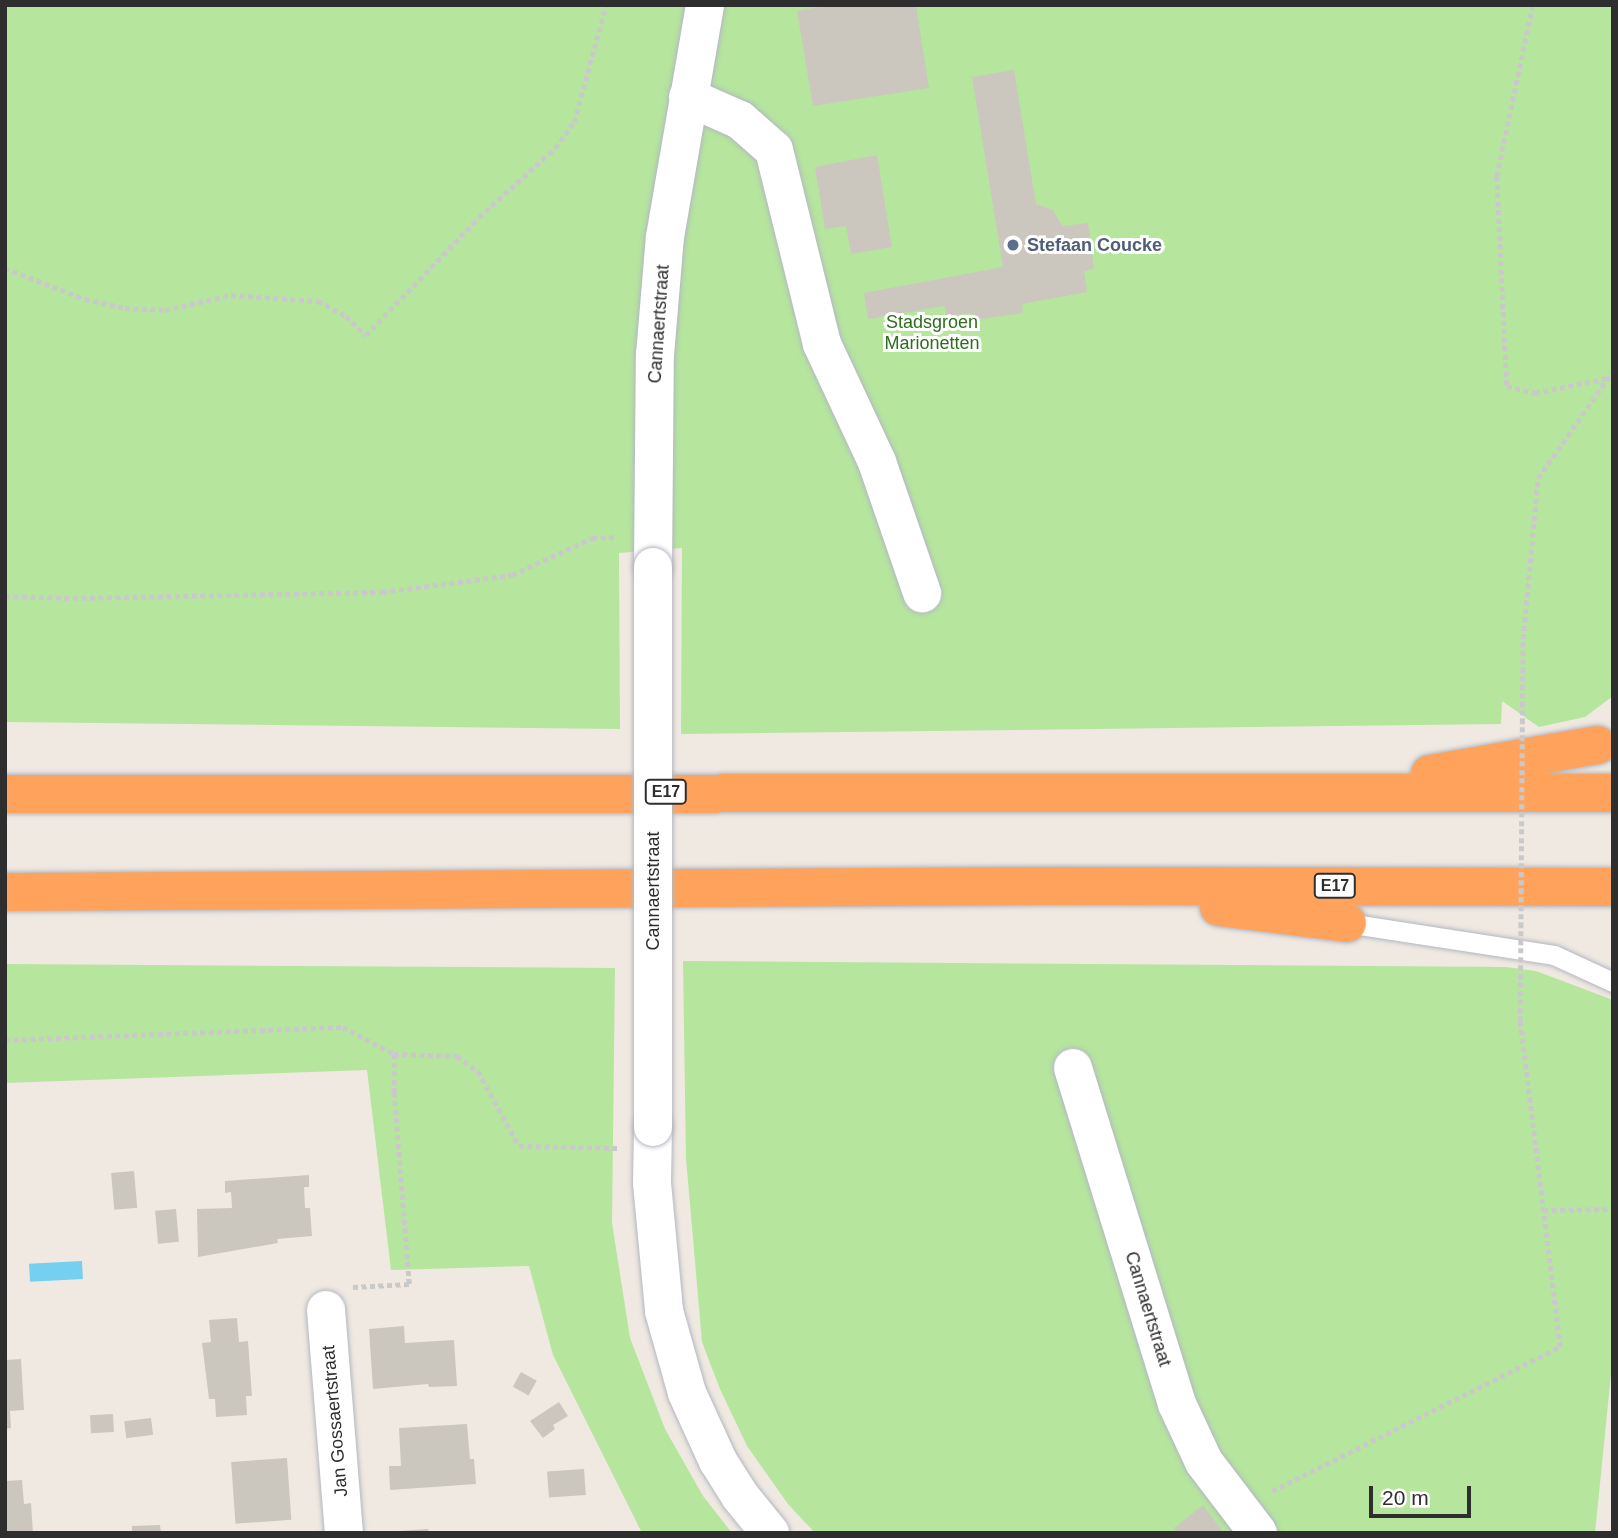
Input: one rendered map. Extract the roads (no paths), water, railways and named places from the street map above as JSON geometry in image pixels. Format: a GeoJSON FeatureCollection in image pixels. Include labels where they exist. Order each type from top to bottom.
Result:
{"type":"FeatureCollection","features":[{"type":"Feature","properties":{"kind":"highway"},"geometry":{"type":"LineString","coordinates":[[1328,791],[1608,741]]}},
{"type":"Feature","properties":{"kind":"highway","name":"E17"},"geometry":{"type":"LineString","coordinates":[[5,794],[1328,791],[1613,793]]}},
{"type":"Feature","properties":{"kind":"highway"},"geometry":{"type":"LineString","coordinates":[[1057,886],[1347,923]]}},
{"type":"Feature","properties":{"kind":"highway","name":"E17"},"geometry":{"type":"LineString","coordinates":[[5,892],[1057,886],[1613,887]]}},
{"type":"Feature","properties":{"kind":"street","name":"Cannaertstraat"},"geometry":{"type":"LineString","coordinates":[[705,5],[665,237],[655,355],[652,1184],[664,1311],[687,1393],[718,1461],[740,1496],[770,1533]]}},
{"type":"Feature","properties":{"kind":"street"},"geometry":{"type":"LineString","coordinates":[[688,97],[740,120],[774,150],[822,344],[877,462],[922,593]]}},
{"type":"Feature","properties":{"kind":"street","name":"Cannaertstraat"},"geometry":{"type":"LineString","coordinates":[[1073,1068],[1177,1404],[1204,1462],[1248,1520]]}},
{"type":"Feature","properties":{"kind":"street","name":"Jan Gossaertstraat"},"geometry":{"type":"LineString","coordinates":[[326,1310],[345,1533]]}},
{"type":"Feature","properties":{"kind":"lane"},"geometry":{"type":"LineString","coordinates":[[1347,923],[1554,955],[1613,982]]}},
{"type":"Feature","properties":{"kind":"water"},"geometry":{"type":"Polygon","coordinates":[[[82,1261],[83,1279],[30,1282],[29,1264],[82,1261]]]}},
{"type":"Feature","properties":{"kind":"place","name":"Stefaan Coucke"},"geometry":{"type":"Point","coordinates":[1013,245]}},
{"type":"Feature","properties":{"kind":"park label","name":"Stadsgroen Marionetten"},"geometry":{"type":"Point","coordinates":[932,333]}}]}
